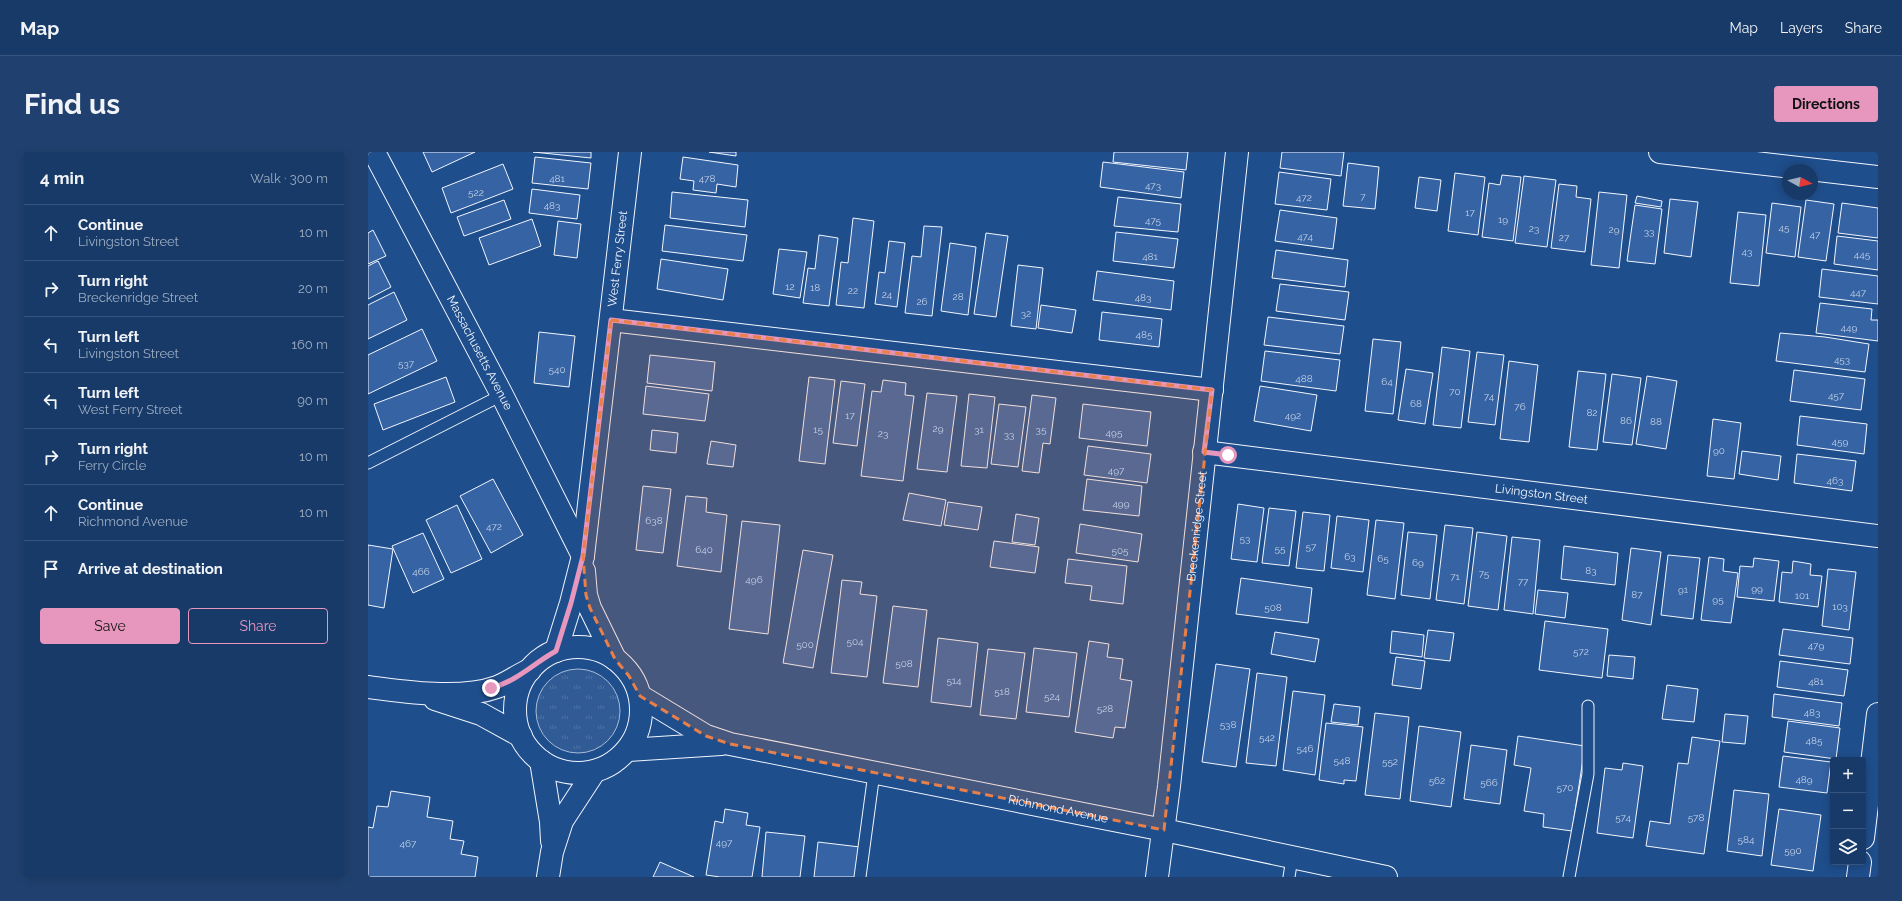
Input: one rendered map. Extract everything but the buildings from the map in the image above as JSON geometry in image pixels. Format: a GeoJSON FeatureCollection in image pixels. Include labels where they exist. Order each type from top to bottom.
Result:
{"type":"FeatureCollection","features":[{"type":"Feature","properties":{"kind":"street","name":"Massachusetts Avenue"},"geometry":{"type":"LineString","coordinates":[[374,152],[502,395],[583,556]]}},
{"type":"Feature","properties":{"kind":"street","name":"West Ferry Street"},"geometry":{"type":"LineString","coordinates":[[556,651],[571,603],[583,556],[630,152]]}},
{"type":"Feature","properties":{"kind":"street","name":"Breckenridge Street"},"geometry":{"type":"LineString","coordinates":[[1157,877],[1164,830],[1237,152]]}},
{"type":"Feature","properties":{"kind":"street"},"geometry":{"type":"LineString","coordinates":[[1660,152],[1878,177]]}},
{"type":"Feature","properties":{"kind":"street"},"geometry":{"type":"LineString","coordinates":[[611,320],[1212,390]]}},
{"type":"Feature","properties":{"kind":"street","name":"Livingston Street"},"geometry":{"type":"LineString","coordinates":[[1204,452],[1878,536]]}},
{"type":"Feature","properties":{"kind":"street","name":"West Ferry Street"},"geometry":{"type":"LineString","coordinates":[[583,556],[586,595],[594,618],[615,659]]}},
{"type":"Feature","properties":{"kind":"street"},"geometry":{"type":"LineString","coordinates":[[368,687],[445,694],[483,691],[507,682],[530,670],[542,659],[556,651],[572,647],[583,647],[605,653],[615,659],[629,676],[640,696],[640,724],[628,750],[594,772],[582,792],[567,812],[552,852]]}},
{"type":"Feature","properties":{"kind":"street"},"geometry":{"type":"LineString","coordinates":[[530,670],[519,688],[516,702],[516,719],[521,736],[529,749],[541,761],[552,768],[576,774],[594,772]]}},
{"type":"Feature","properties":{"kind":"street"},"geometry":{"type":"LineString","coordinates":[[403,691],[481,714],[521,736]]}},
{"type":"Feature","properties":{"kind":"street","name":"Richmond Avenue"},"geometry":{"type":"LineString","coordinates":[[640,696],[706,736],[730,744],[1164,830],[1290,868],[1386,877]]}},
{"type":"Feature","properties":{"kind":"street"},"geometry":{"type":"LineString","coordinates":[[1864,829],[1877,723]]}},
{"type":"Feature","properties":{"kind":"street","name":"Richmond Avenue"},"geometry":{"type":"LineString","coordinates":[[628,750],[704,744],[730,744]]}},
{"type":"Feature","properties":{"kind":"street"},"geometry":{"type":"LineString","coordinates":[[541,761],[551,822],[552,852],[548,877]]}},
{"type":"Feature","properties":{"kind":"street"},"geometry":{"type":"LineString","coordinates":[[1858,877],[1860,865]]}},
{"type":"Feature","properties":{"kind":"lane"},"geometry":{"type":"LineString","coordinates":[[368,463],[502,395]]}},
{"type":"Feature","properties":{"kind":"lane"},"geometry":{"type":"LineString","coordinates":[[1568,877],[1588,774],[1588,706]]}},
{"type":"Feature","properties":{"kind":"lane"},"geometry":{"type":"LineString","coordinates":[[860,877],[874,773]]}},
{"type":"Feature","properties":{"kind":"highlighted area"},"geometry":{"type":"Polygon","coordinates":[[[611,320],[1212,390],[1164,830],[730,744],[706,736],[640,696],[629,676],[615,659],[590,608],[586,595],[583,556],[611,320]]]}},
{"type":"Feature","properties":{"kind":"green space"},"geometry":{"type":"Polygon","coordinates":[[[578,669],[594,672],[608,681],[617,695],[620,711],[617,727],[608,741],[594,750],[578,753],[562,750],[548,741],[539,727],[536,711],[539,695],[548,681],[562,672],[578,669]]]}},
{"type":"Feature","properties":{"kind":"route"},"geometry":{"type":"LineString","coordinates":[[491,688],[507,682],[530,670],[542,659],[556,651],[571,603],[583,556],[611,320],[1212,390],[1204,452],[1228,455]]}}]}
